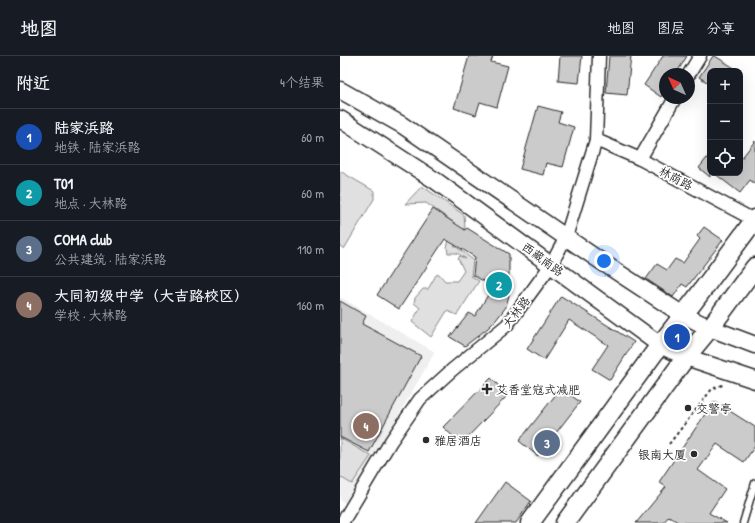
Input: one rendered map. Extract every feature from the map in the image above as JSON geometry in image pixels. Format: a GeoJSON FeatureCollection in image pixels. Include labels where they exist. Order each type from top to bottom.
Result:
{"type":"FeatureCollection","features":[{"type":"Feature","properties":{"kind":"main road"},"geometry":{"type":"LineString","coordinates":[[340,90],[402,125],[602,262],[683,315],[710,328],[755,345]]}},
{"type":"Feature","properties":{"kind":"main road","name":"西藏南路"},"geometry":{"type":"LineString","coordinates":[[340,118],[436,181],[660,345],[686,357],[755,380]]}},
{"type":"Feature","properties":{"kind":"main road"},"geometry":{"type":"LineString","coordinates":[[530,523],[660,345],[755,220]]}},
{"type":"Feature","properties":{"kind":"main road"},"geometry":{"type":"LineString","coordinates":[[565,523],[686,357],[710,328],[755,267]]}},
{"type":"Feature","properties":{"kind":"street","name":"大林路"},"geometry":{"type":"LineString","coordinates":[[342,523],[346,511],[420,399],[452,370],[507,325],[551,265],[566,236],[596,140],[600,56]]}},
{"type":"Feature","properties":{"kind":"street"},"geometry":{"type":"LineString","coordinates":[[693,68],[700,56]]}},
{"type":"Feature","properties":{"kind":"street"},"geometry":{"type":"LineString","coordinates":[[640,159],[672,104]]}},
{"type":"Feature","properties":{"kind":"street","name":"林荫路"},"geometry":{"type":"LineString","coordinates":[[596,140],[640,159],[755,220]]}},
{"type":"Feature","properties":{"kind":"lane"},"geometry":{"type":"LineString","coordinates":[[743,523],[755,483]]}},
{"type":"Feature","properties":{"kind":"path"},"geometry":{"type":"LineString","coordinates":[[669,444],[712,389],[732,382],[736,374]]}},
{"type":"Feature","properties":{"kind":"shaded area"},"geometry":{"type":"Polygon","coordinates":[[[340,171],[374,191],[374,199],[344,249],[340,246],[340,171]]]}},
{"type":"Feature","properties":{"kind":"shaded area"},"geometry":{"type":"Polygon","coordinates":[[[422,186],[464,215],[465,228],[454,245],[473,260],[471,276],[479,281],[457,315],[447,311],[431,337],[412,322],[420,308],[414,303],[415,298],[423,289],[428,289],[436,275],[439,274],[445,281],[457,281],[464,271],[458,258],[460,256],[466,259],[457,253],[448,253],[447,248],[453,222],[426,203],[405,204],[422,186]]]}},
{"type":"Feature","properties":{"kind":"shaded area"},"geometry":{"type":"Polygon","coordinates":[[[340,297],[435,352],[347,504],[340,500],[340,297]]]}},
{"type":"Feature","properties":{"kind":"shaded area"},"geometry":{"type":"Polygon","coordinates":[[[340,438],[371,456],[352,484],[340,477],[340,438]]]}},
{"type":"Feature","properties":{"kind":"building"},"geometry":{"type":"Polygon","coordinates":[[[469,56],[493,56],[491,62],[508,66],[497,107],[480,102],[476,115],[454,108],[469,56]]]}},
{"type":"Feature","properties":{"kind":"building"},"geometry":{"type":"Polygon","coordinates":[[[560,56],[582,56],[579,83],[558,81],[560,56]]]}},
{"type":"Feature","properties":{"kind":"building"},"geometry":{"type":"Polygon","coordinates":[[[609,56],[631,56],[627,95],[606,93],[609,56]]]}},
{"type":"Feature","properties":{"kind":"building"},"geometry":{"type":"Polygon","coordinates":[[[663,56],[687,56],[680,68],[659,68],[659,96],[644,85],[663,56]]]}},
{"type":"Feature","properties":{"kind":"building"},"geometry":{"type":"Polygon","coordinates":[[[713,56],[734,68],[707,68],[707,82],[699,77],[713,56]]]}},
{"type":"Feature","properties":{"kind":"building"},"geometry":{"type":"Polygon","coordinates":[[[538,106],[561,112],[558,122],[574,127],[563,167],[546,163],[543,175],[520,169],[538,106]]]}},
{"type":"Feature","properties":{"kind":"building"},"geometry":{"type":"Polygon","coordinates":[[[755,141],[755,184],[750,180],[740,193],[718,176],[743,176],[743,156],[755,141]]]}},
{"type":"Feature","properties":{"kind":"building"},"geometry":{"type":"Polygon","coordinates":[[[707,158],[707,175],[699,168],[707,158]]]}},
{"type":"Feature","properties":{"kind":"building"},"geometry":{"type":"Polygon","coordinates":[[[433,209],[465,230],[467,228],[509,254],[509,295],[506,307],[488,328],[465,346],[450,337],[469,313],[475,316],[493,287],[473,275],[475,257],[445,239],[399,309],[377,295],[433,209]]]}},
{"type":"Feature","properties":{"kind":"building"},"geometry":{"type":"Polygon","coordinates":[[[704,227],[723,240],[687,287],[682,284],[673,297],[646,279],[657,264],[667,270],[675,259],[683,263],[700,239],[697,236],[704,227]]]}},
{"type":"Feature","properties":{"kind":"building"},"geometry":{"type":"Polygon","coordinates":[[[561,296],[634,342],[610,380],[592,369],[608,345],[569,320],[544,360],[527,349],[561,296]]]}},
{"type":"Feature","properties":{"kind":"building"},"geometry":{"type":"Polygon","coordinates":[[[340,301],[366,316],[362,324],[421,356],[369,452],[340,437],[340,301]]]}},
{"type":"Feature","properties":{"kind":"building"},"geometry":{"type":"Polygon","coordinates":[[[491,378],[508,395],[461,444],[443,427],[491,378]]]}},
{"type":"Feature","properties":{"kind":"building"},"geometry":{"type":"Polygon","coordinates":[[[561,388],[580,402],[538,456],[519,441],[561,388]]]}},
{"type":"Feature","properties":{"kind":"building","name":"银南大厦"},"geometry":{"type":"Polygon","coordinates":[[[714,401],[755,427],[755,446],[744,462],[717,444],[698,470],[725,489],[709,513],[727,523],[679,523],[669,516],[663,523],[636,523],[666,487],[659,482],[714,401]]]}},
{"type":"Feature","properties":{"kind":"building"},"geometry":{"type":"Polygon","coordinates":[[[505,482],[531,501],[516,523],[476,523],[505,482]]]}},
{"type":"Feature","properties":{"kind":"place","name":"T01"},"geometry":{"type":"Point","coordinates":[499,285]}},
{"type":"Feature","properties":{"kind":"place","name":"陆家浜路"},"geometry":{"type":"Point","coordinates":[677,337]}},
{"type":"Feature","properties":{"kind":"place","name":"艾香堂寇式减肥"},"geometry":{"type":"Point","coordinates":[487,389]}},
{"type":"Feature","properties":{"kind":"place","name":"交警亭"},"geometry":{"type":"Point","coordinates":[688,408]}},
{"type":"Feature","properties":{"kind":"place","name":"大同初级中学（大吉路校区）"},"geometry":{"type":"Point","coordinates":[366,426]}},
{"type":"Feature","properties":{"kind":"place","name":"雅居酒店"},"geometry":{"type":"Point","coordinates":[426,440]}},
{"type":"Feature","properties":{"kind":"place","name":"COMA club"},"geometry":{"type":"Point","coordinates":[547,443]}},
{"type":"Feature","properties":{"kind":"place","name":"银南大厦"},"geometry":{"type":"Point","coordinates":[694,454]}}]}
